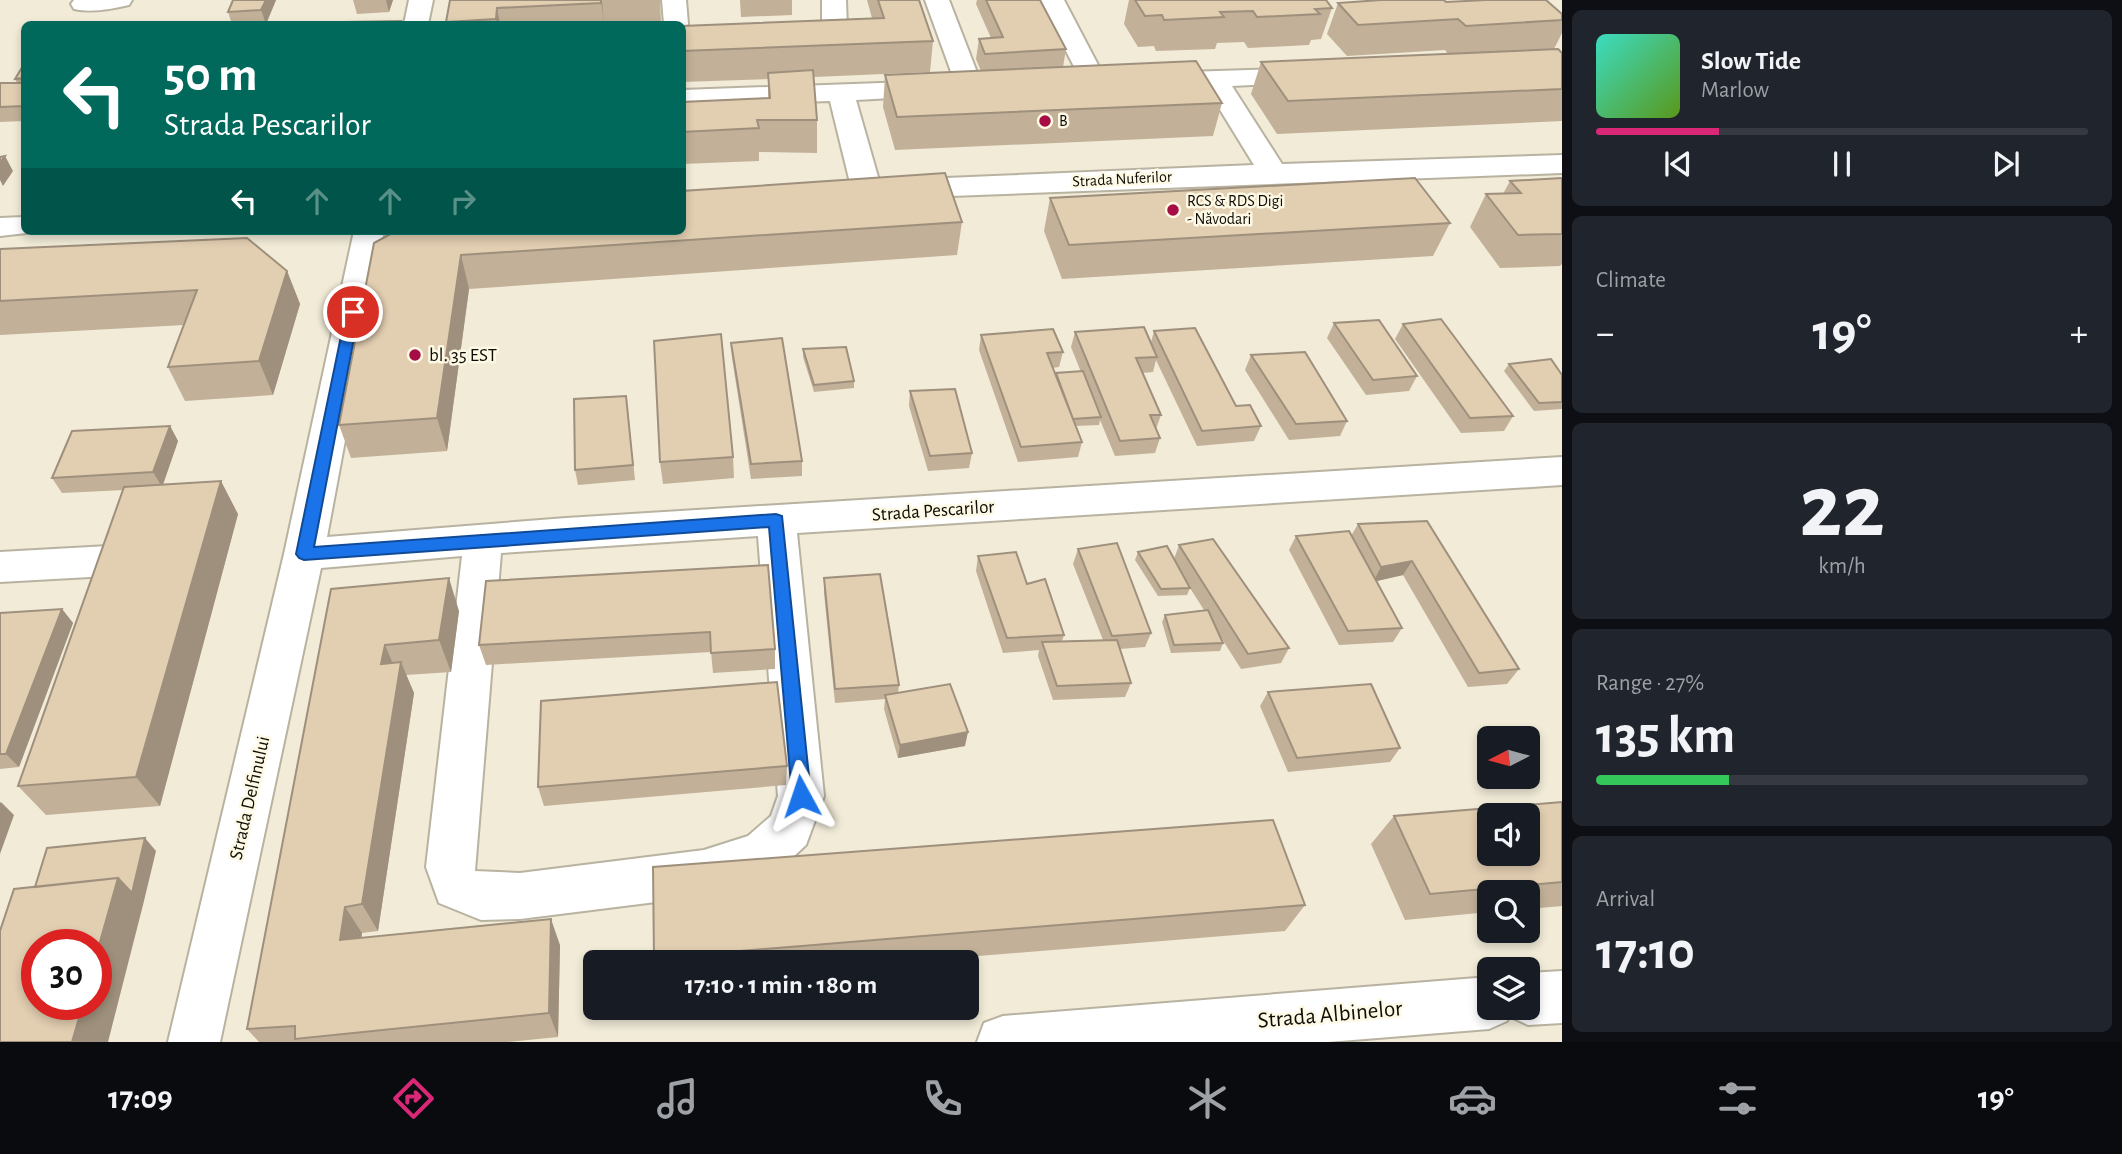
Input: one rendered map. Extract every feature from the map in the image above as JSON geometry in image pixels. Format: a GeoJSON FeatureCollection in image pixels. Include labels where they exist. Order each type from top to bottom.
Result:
{"type":"FeatureCollection","features":[{"type":"Feature","properties":{"kind":"street"},"geometry":{"type":"LineString","coordinates":[[83,4],[120,0]]}},
{"type":"Feature","properties":{"kind":"street"},"geometry":{"type":"LineString","coordinates":[[417,21],[421,0]]}},
{"type":"Feature","properties":{"kind":"street"},"geometry":{"type":"LineString","coordinates":[[674,0],[676,21]]}},
{"type":"Feature","properties":{"kind":"street"},"geometry":{"type":"LineString","coordinates":[[770,33],[835,28],[834,0]]}},
{"type":"Feature","properties":{"kind":"street"},"geometry":{"type":"LineString","coordinates":[[937,0],[970,88]]}},
{"type":"Feature","properties":{"kind":"street"},"geometry":{"type":"LineString","coordinates":[[1052,0],[1095,83]]}},
{"type":"Feature","properties":{"kind":"street"},"geometry":{"type":"LineString","coordinates":[[1068,85],[1339,75]]}},
{"type":"Feature","properties":{"kind":"street"},"geometry":{"type":"LineString","coordinates":[[1214,79],[1273,173]]}},
{"type":"Feature","properties":{"kind":"street"},"geometry":{"type":"LineString","coordinates":[[686,98],[998,87]]}},
{"type":"Feature","properties":{"kind":"street","name":"Strada Nuferilor"},"geometry":{"type":"LineString","coordinates":[[841,93],[853,191],[1562,164]]}},
{"type":"Feature","properties":{"kind":"street"},"geometry":{"type":"LineString","coordinates":[[0,227],[21,226]]}},
{"type":"Feature","properties":{"kind":"street","name":"Strada Delfinului"},"geometry":{"type":"LineString","coordinates":[[194,1042],[304,554],[368,235]]}},
{"type":"Feature","properties":{"kind":"street","name":"Strada Pescarilor"},"geometry":{"type":"LineString","coordinates":[[304,554],[483,539],[1562,471]]}},
{"type":"Feature","properties":{"kind":"street"},"geometry":{"type":"LineString","coordinates":[[483,539],[450,867],[456,887],[481,897],[520,896],[704,873],[764,853],[789,830],[801,796],[776,520]]}},
{"type":"Feature","properties":{"kind":"street"},"geometry":{"type":"LineString","coordinates":[[0,567],[108,561]]}},
{"type":"Feature","properties":{"kind":"street"},"geometry":{"type":"LineString","coordinates":[[1540,998],[1562,997]]}},
{"type":"Feature","properties":{"kind":"street","name":"Strada Albinelor"},"geometry":{"type":"LineString","coordinates":[[1003,1042],[1477,1004]]}},
{"type":"Feature","properties":{"kind":"building"},"geometry":{"type":"Polygon","coordinates":[[[233,0],[266,0],[261,10],[228,12],[233,0]]]}},
{"type":"Feature","properties":{"kind":"building"},"geometry":{"type":"Polygon","coordinates":[[[450,0],[601,0],[601,3],[497,8],[496,19],[446,21],[450,0]]]}},
{"type":"Feature","properties":{"kind":"building"},"geometry":{"type":"Polygon","coordinates":[[[878,0],[919,0],[933,41],[686,51],[686,26],[884,18],[878,0]]]}},
{"type":"Feature","properties":{"kind":"building"},"geometry":{"type":"Polygon","coordinates":[[[986,0],[1040,0],[1066,49],[985,54],[979,39],[1003,37],[986,0]]]}},
{"type":"Feature","properties":{"kind":"building"},"geometry":{"type":"Polygon","coordinates":[[[1135,0],[1326,0],[1332,8],[1315,9],[1320,14],[1257,17],[1253,11],[1220,12],[1224,17],[1164,20],[1162,15],[1145,16],[1135,0]]]}},
{"type":"Feature","properties":{"kind":"building"},"geometry":{"type":"Polygon","coordinates":[[[1381,0],[1546,0],[1562,14],[1562,20],[1466,26],[1458,19],[1358,25],[1338,3],[1381,0]]]}},
{"type":"Feature","properties":{"kind":"building"},"geometry":{"type":"Polygon","coordinates":[[[1558,49],[1562,53],[1562,89],[1288,101],[1261,62],[1558,49]]]}},
{"type":"Feature","properties":{"kind":"building"},"geometry":{"type":"Polygon","coordinates":[[[1196,61],[1222,103],[897,117],[885,75],[1196,61]]]}},
{"type":"Feature","properties":{"kind":"building"},"geometry":{"type":"Polygon","coordinates":[[[813,70],[817,120],[757,120],[759,128],[686,132],[686,102],[770,98],[768,73],[813,70]]]}},
{"type":"Feature","properties":{"kind":"building"},"geometry":{"type":"Polygon","coordinates":[[[0,83],[21,83],[21,106],[0,107],[0,83]]]}},
{"type":"Feature","properties":{"kind":"building"},"geometry":{"type":"Polygon","coordinates":[[[945,173],[962,222],[461,255],[437,418],[339,425],[374,243],[389,235],[686,235],[686,191],[945,173]]]}},
{"type":"Feature","properties":{"kind":"building"},"geometry":{"type":"Polygon","coordinates":[[[1415,178],[1450,223],[1069,245],[1050,198],[1415,178]]]}},
{"type":"Feature","properties":{"kind":"building"},"geometry":{"type":"Polygon","coordinates":[[[1562,178],[1562,234],[1518,235],[1486,194],[1521,193],[1510,181],[1562,178]]]}},
{"type":"Feature","properties":{"kind":"building"},"geometry":{"type":"Polygon","coordinates":[[[247,238],[287,271],[259,361],[168,367],[197,290],[0,301],[0,249],[247,238]]]}},
{"type":"Feature","properties":{"kind":"building"},"geometry":{"type":"Polygon","coordinates":[[[1441,319],[1513,416],[1470,418],[1403,324],[1441,319]]]}},
{"type":"Feature","properties":{"kind":"building"},"geometry":{"type":"Polygon","coordinates":[[[1379,320],[1417,376],[1373,380],[1334,323],[1379,320]]]}},
{"type":"Feature","properties":{"kind":"building"},"geometry":{"type":"Polygon","coordinates":[[[1144,327],[1157,357],[1136,358],[1161,415],[1150,415],[1160,438],[1120,441],[1075,332],[1144,327]]]}},
{"type":"Feature","properties":{"kind":"building"},"geometry":{"type":"Polygon","coordinates":[[[1195,328],[1236,406],[1250,405],[1261,426],[1202,431],[1154,331],[1195,328]]]}},
{"type":"Feature","properties":{"kind":"building"},"geometry":{"type":"Polygon","coordinates":[[[1053,329],[1063,352],[1047,353],[1082,442],[1021,447],[981,335],[1053,329]]]}},
{"type":"Feature","properties":{"kind":"building"},"geometry":{"type":"Polygon","coordinates":[[[721,334],[733,457],[660,462],[654,341],[721,334]]]}},
{"type":"Feature","properties":{"kind":"building"},"geometry":{"type":"Polygon","coordinates":[[[782,338],[802,461],[751,464],[731,343],[782,338]]]}},
{"type":"Feature","properties":{"kind":"building"},"geometry":{"type":"Polygon","coordinates":[[[846,347],[854,381],[814,385],[803,349],[846,347]]]}},
{"type":"Feature","properties":{"kind":"building"},"geometry":{"type":"Polygon","coordinates":[[[1305,352],[1347,421],[1296,424],[1251,355],[1305,352]]]}},
{"type":"Feature","properties":{"kind":"building"},"geometry":{"type":"Polygon","coordinates":[[[1551,359],[1562,375],[1562,402],[1539,403],[1509,364],[1551,359]]]}},
{"type":"Feature","properties":{"kind":"building"},"geometry":{"type":"Polygon","coordinates":[[[1083,371],[1101,417],[1073,419],[1056,373],[1083,371]]]}},
{"type":"Feature","properties":{"kind":"building"},"geometry":{"type":"Polygon","coordinates":[[[955,389],[972,453],[930,456],[910,391],[955,389]]]}},
{"type":"Feature","properties":{"kind":"building"},"geometry":{"type":"Polygon","coordinates":[[[626,396],[633,465],[575,470],[574,399],[626,396]]]}},
{"type":"Feature","properties":{"kind":"building"},"geometry":{"type":"Polygon","coordinates":[[[170,426],[153,472],[52,478],[72,431],[170,426]]]}},
{"type":"Feature","properties":{"kind":"building"},"geometry":{"type":"Polygon","coordinates":[[[221,481],[136,777],[18,786],[124,487],[221,481]]]}},
{"type":"Feature","properties":{"kind":"building"},"geometry":{"type":"Polygon","coordinates":[[[1427,521],[1519,669],[1479,673],[1412,561],[1381,567],[1358,524],[1427,521]]]}},
{"type":"Feature","properties":{"kind":"building"},"geometry":{"type":"Polygon","coordinates":[[[1349,531],[1402,628],[1348,631],[1296,536],[1349,531]]]}},
{"type":"Feature","properties":{"kind":"building"},"geometry":{"type":"Polygon","coordinates":[[[1213,539],[1289,648],[1248,654],[1179,545],[1213,539]]]}},
{"type":"Feature","properties":{"kind":"building"},"geometry":{"type":"Polygon","coordinates":[[[1117,543],[1151,633],[1112,636],[1078,549],[1117,543]]]}},
{"type":"Feature","properties":{"kind":"building"},"geometry":{"type":"Polygon","coordinates":[[[1167,546],[1190,588],[1161,589],[1138,552],[1167,546]]]}},
{"type":"Feature","properties":{"kind":"building"},"geometry":{"type":"Polygon","coordinates":[[[1016,552],[1027,584],[1045,579],[1064,635],[1007,638],[978,556],[1016,552]]]}},
{"type":"Feature","properties":{"kind":"building"},"geometry":{"type":"Polygon","coordinates":[[[768,565],[775,649],[711,653],[710,632],[479,645],[486,581],[768,565]]]}},
{"type":"Feature","properties":{"kind":"building"},"geometry":{"type":"Polygon","coordinates":[[[880,574],[899,685],[835,689],[824,578],[880,574]]]}},
{"type":"Feature","properties":{"kind":"building"},"geometry":{"type":"Polygon","coordinates":[[[449,578],[439,640],[385,645],[381,664],[401,662],[362,904],[345,907],[340,940],[551,919],[549,1013],[295,1039],[295,1026],[247,1029],[331,589],[449,578]]]}},
{"type":"Feature","properties":{"kind":"building"},"geometry":{"type":"Polygon","coordinates":[[[62,609],[6,754],[0,754],[0,613],[62,609]]]}},
{"type":"Feature","properties":{"kind":"building"},"geometry":{"type":"Polygon","coordinates":[[[1208,610],[1223,643],[1174,645],[1165,615],[1208,610]]]}},
{"type":"Feature","properties":{"kind":"building"},"geometry":{"type":"Polygon","coordinates":[[[1117,640],[1131,683],[1057,686],[1042,642],[1117,640]]]}},
{"type":"Feature","properties":{"kind":"building"},"geometry":{"type":"Polygon","coordinates":[[[777,682],[787,766],[538,787],[541,701],[777,682]]]}},
{"type":"Feature","properties":{"kind":"building"},"geometry":{"type":"Polygon","coordinates":[[[950,684],[968,732],[900,745],[885,695],[950,684]]]}},
{"type":"Feature","properties":{"kind":"building"},"geometry":{"type":"Polygon","coordinates":[[[1371,684],[1400,748],[1297,758],[1268,692],[1371,684]]]}},
{"type":"Feature","properties":{"kind":"building"},"geometry":{"type":"Polygon","coordinates":[[[1562,802],[1562,882],[1540,884],[1540,880],[1477,880],[1477,890],[1430,894],[1394,816],[1477,809],[1477,866],[1540,866],[1540,804],[1562,802]]]}},
{"type":"Feature","properties":{"kind":"building"},"geometry":{"type":"Polygon","coordinates":[[[1273,820],[1305,905],[752,950],[654,950],[653,867],[1273,820]]]}},
{"type":"Feature","properties":{"kind":"building"},"geometry":{"type":"Polygon","coordinates":[[[145,838],[132,893],[118,878],[35,887],[47,848],[145,838]]]}},
{"type":"Feature","properties":{"kind":"building"},"geometry":{"type":"Polygon","coordinates":[[[118,878],[104,929],[21,929],[21,1020],[78,1020],[72,1042],[0,1042],[0,931],[14,889],[118,878]]]}},
{"type":"Feature","properties":{"kind":"place","name":"B"},"geometry":{"type":"Point","coordinates":[1045,121]}},
{"type":"Feature","properties":{"kind":"place","name":"RCS & RDS Digi - Năvodari"},"geometry":{"type":"Point","coordinates":[1173,210]}},
{"type":"Feature","properties":{"kind":"place","name":"bl. 35 EST"},"geometry":{"type":"Point","coordinates":[415,355]}},
{"type":"Feature","properties":{"kind":"route"},"geometry":{"type":"LineString","coordinates":[[353,312],[304,554],[483,539],[776,520],[801,796]]}}]}
